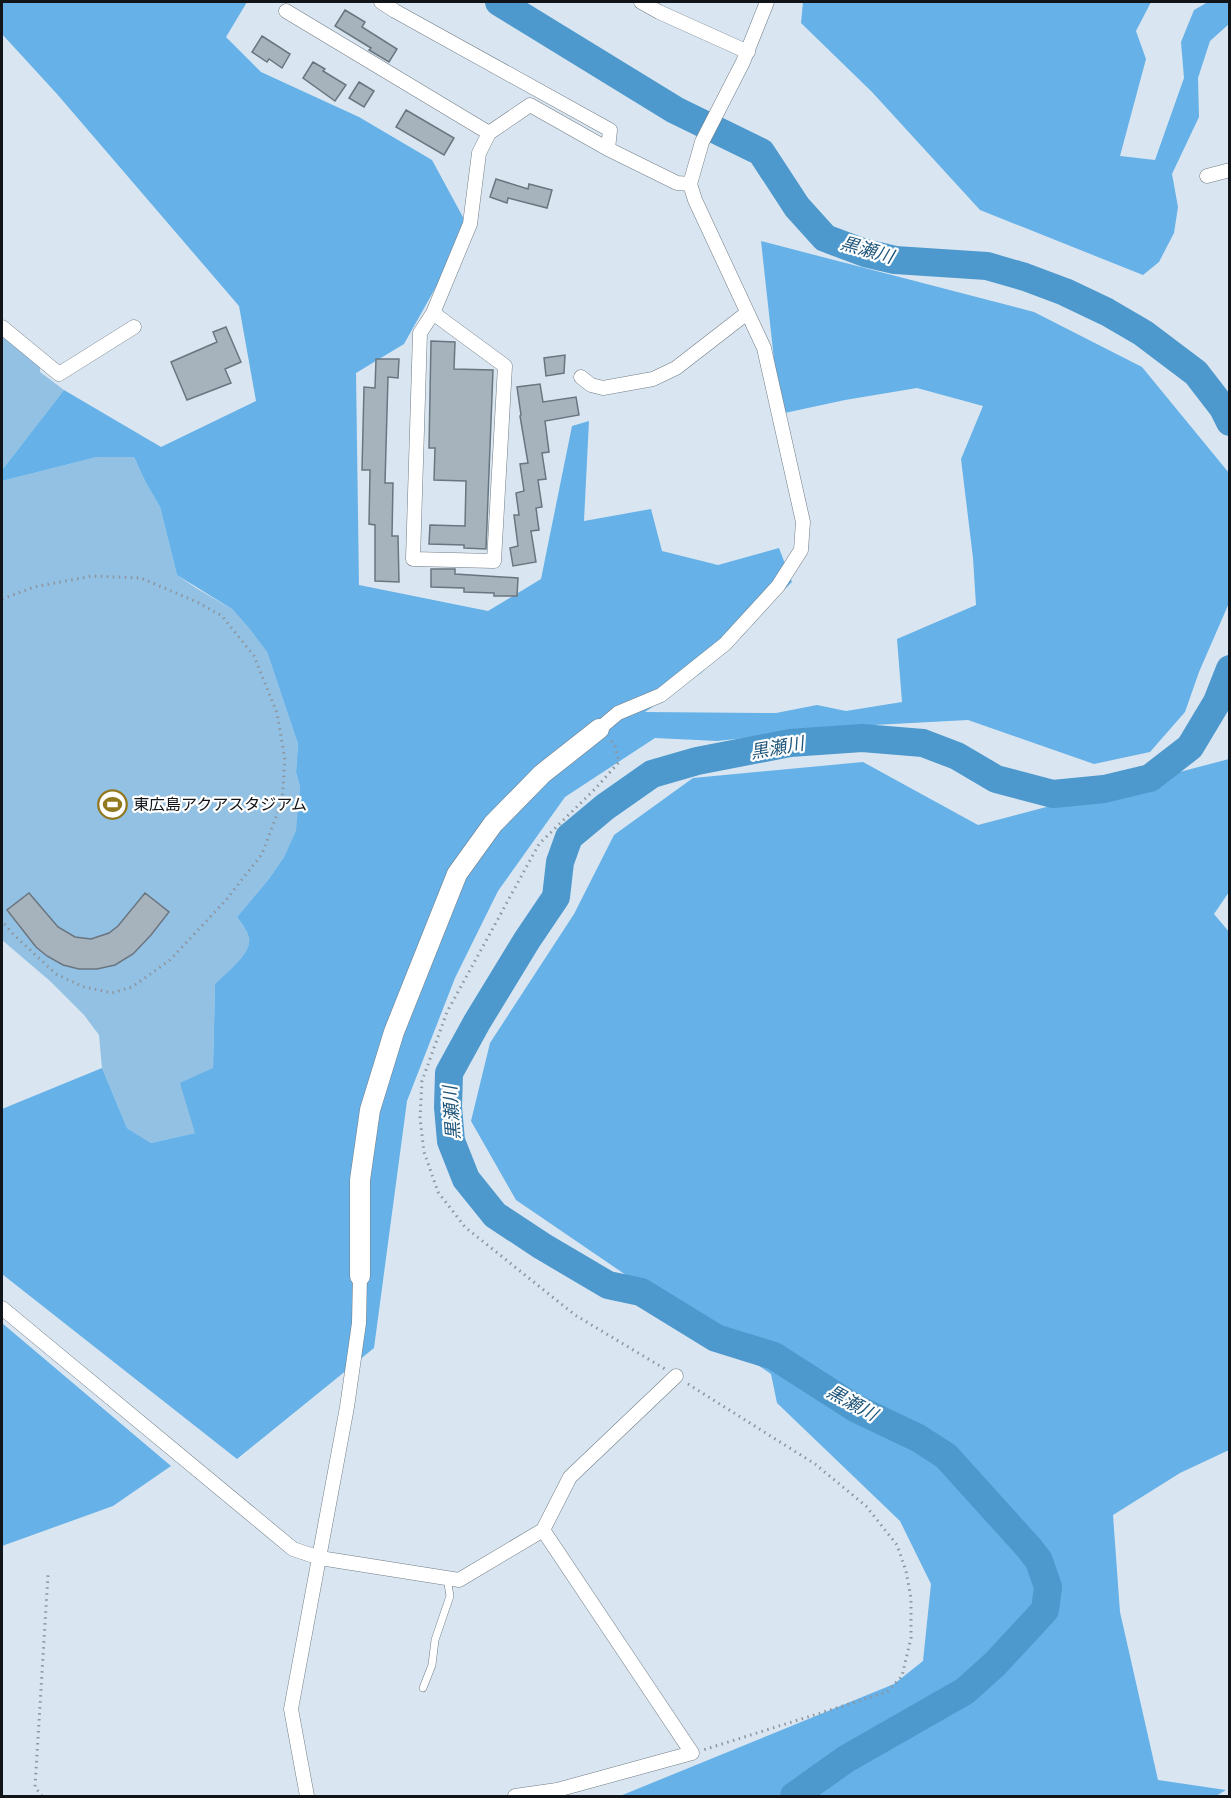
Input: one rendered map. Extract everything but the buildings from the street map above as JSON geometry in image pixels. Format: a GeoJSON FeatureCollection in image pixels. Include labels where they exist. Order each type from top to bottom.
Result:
{"type":"FeatureCollection","features":[{"type":"Feature","properties":{"kind":"street"},"geometry":{"type":"LineString","coordinates":[[381,2],[395,12],[610,130],[608,149]]}},
{"type":"Feature","properties":{"kind":"street"},"geometry":{"type":"LineString","coordinates":[[641,2],[745,57]]}},
{"type":"Feature","properties":{"kind":"street"},"geometry":{"type":"LineString","coordinates":[[307,1797],[291,1709],[347,1407],[359,1323],[360,1180],[370,1110],[394,1032],[457,874],[493,824],[534,782],[618,713],[661,695],[725,644],[778,586],[801,550],[803,522],[764,348],[747,313],[692,179],[702,142],[745,57],[767,2]]}},
{"type":"Feature","properties":{"kind":"street"},"geometry":{"type":"LineString","coordinates":[[286,10],[489,133]]}},
{"type":"Feature","properties":{"kind":"street"},"geometry":{"type":"LineString","coordinates":[[433,313],[505,366],[494,561],[413,559],[420,333],[433,313],[470,224],[479,153],[489,133],[530,105],[608,149],[677,183],[692,179]]}},
{"type":"Feature","properties":{"kind":"street"},"geometry":{"type":"LineString","coordinates":[[1207,176],[1230,170]]}},
{"type":"Feature","properties":{"kind":"street"},"geometry":{"type":"LineString","coordinates":[[581,377],[591,386],[603,388],[653,379],[676,368],[747,313]]}},
{"type":"Feature","properties":{"kind":"street"},"geometry":{"type":"LineString","coordinates":[[2,327],[50,374],[59,374],[134,327]]}},
{"type":"Feature","properties":{"kind":"street"},"geometry":{"type":"LineString","coordinates":[[2,1308],[293,1549],[320,1558],[459,1580],[543,1530],[570,1477],[676,1376]]}},
{"type":"Feature","properties":{"kind":"street"},"geometry":{"type":"LineString","coordinates":[[514,1797],[557,1790],[692,1753],[543,1530]]}},
{"type":"Feature","properties":{"kind":"lane"},"geometry":{"type":"LineString","coordinates":[[423,1688],[432,1665],[435,1640],[450,1596],[447,1578]]}},
{"type":"Feature","properties":{"kind":"path"},"geometry":{"type":"LineString","coordinates":[[2,599],[34,586],[92,576],[141,578],[198,602],[222,616],[254,656],[277,713],[285,760],[282,801],[262,854],[226,900],[170,960],[132,987],[112,993],[84,987],[56,974],[14,936],[2,921]]}},
{"type":"Feature","properties":{"kind":"path"},"geometry":{"type":"LineString","coordinates":[[599,729],[615,746],[619,762],[539,844],[447,1012],[422,1081],[420,1118],[424,1152],[438,1192],[465,1227],[575,1314],[815,1464],[866,1506],[897,1545],[906,1571],[911,1598],[911,1638],[902,1676],[887,1692],[692,1753]]}},
{"type":"Feature","properties":{"kind":"path"},"geometry":{"type":"LineString","coordinates":[[42,1797],[35,1787],[48,1575]]}},
{"type":"Feature","properties":{"kind":"shaded area"},"geometry":{"type":"Polygon","coordinates":[[[2,2],[247,2],[226,37],[261,72],[359,117],[432,160],[464,219],[446,269],[404,344],[356,373],[359,585],[488,611],[541,579],[572,426],[589,421],[584,521],[651,509],[662,551],[718,565],[779,548],[792,582],[701,673],[645,712],[776,713],[817,705],[846,711],[902,702],[897,639],[976,605],[973,558],[961,459],[983,406],[917,388],[780,414],[761,241],[1034,312],[1142,367],[1229,473],[1229,603],[1199,672],[1185,712],[1150,752],[1094,764],[968,720],[855,726],[717,741],[655,738],[565,797],[498,891],[455,978],[407,1101],[374,1348],[237,1459],[2,1274],[2,1109],[102,1068],[127,1128],[151,1143],[195,1133],[180,1083],[213,1068],[215,984],[237,963],[249,944],[246,930],[237,917],[284,857],[296,831],[300,787],[296,772],[298,744],[267,652],[232,609],[177,575],[160,507],[134,457],[97,457],[2,481],[2,470],[64,390],[161,447],[256,401],[239,306],[57,94],[2,34],[2,2]]]}},
{"type":"Feature","properties":{"kind":"shaded area"},"geometry":{"type":"Polygon","coordinates":[[[803,2],[1151,2],[1136,31],[1146,59],[1120,156],[1155,160],[1184,78],[1181,42],[1194,10],[1208,2],[1229,2],[1229,24],[1210,41],[1198,78],[1199,117],[1172,174],[1178,207],[1174,233],[1159,262],[1143,275],[980,210],[872,92],[801,23],[803,2]]]}},
{"type":"Feature","properties":{"kind":"shaded area"},"geometry":{"type":"Polygon","coordinates":[[[2,335],[40,365],[40,372],[64,390],[2,470],[2,335]]]}},
{"type":"Feature","properties":{"kind":"shaded area"},"geometry":{"type":"Polygon","coordinates":[[[97,457],[134,457],[160,507],[177,575],[232,609],[267,652],[298,744],[296,772],[300,787],[297,831],[284,857],[268,880],[237,917],[247,932],[249,944],[237,963],[215,984],[213,1068],[195,1133],[151,1143],[127,1128],[102,1068],[99,1035],[84,1015],[50,981],[2,940],[2,481],[97,457]]]}},
{"type":"Feature","properties":{"kind":"shaded area"},"geometry":{"type":"Polygon","coordinates":[[[1229,759],[1229,892],[1214,914],[1230,933],[1229,1450],[1180,1473],[1113,1515],[1120,1612],[1158,1780],[1226,1790],[1216,1796],[620,1796],[894,1684],[923,1661],[931,1584],[900,1521],[777,1403],[771,1374],[516,1200],[471,1121],[490,1043],[574,914],[614,835],[693,778],[863,762],[978,825],[1229,759]]]}},
{"type":"Feature","properties":{"kind":"shaded area"},"geometry":{"type":"Polygon","coordinates":[[[2,1323],[171,1466],[113,1506],[2,1546],[2,1323]]]}},
{"type":"Feature","properties":{"kind":"waterway","name":"黒瀬川"},"geometry":{"type":"LineString","coordinates":[[499,2],[675,110],[761,152],[797,207],[825,238],[865,253],[895,260],[987,266],[1065,292],[1107,312],[1143,333],[1196,373],[1223,408],[1230,422]]}},
{"type":"Feature","properties":{"kind":"waterway","name":"黒瀬川"},"geometry":{"type":"LineString","coordinates":[[794,1796],[846,1759],[965,1691],[995,1664],[1045,1610],[1048,1587],[1039,1561],[946,1456],[918,1438],[855,1408],[774,1356],[716,1338],[641,1292],[608,1285],[495,1215],[466,1179],[451,1141],[448,1107],[449,1073],[477,1022],[556,897],[560,862],[569,837],[605,807],[652,774],[697,761],[790,743],[862,738],[923,743],[957,756],[996,779],[1053,794],[1104,789],[1150,778],[1190,747],[1217,702],[1230,669]]}},
{"type":"Feature","properties":{"kind":"place","name":"東広島アクアスタジアム"},"geometry":{"type":"Point","coordinates":[112,804]}}]}
